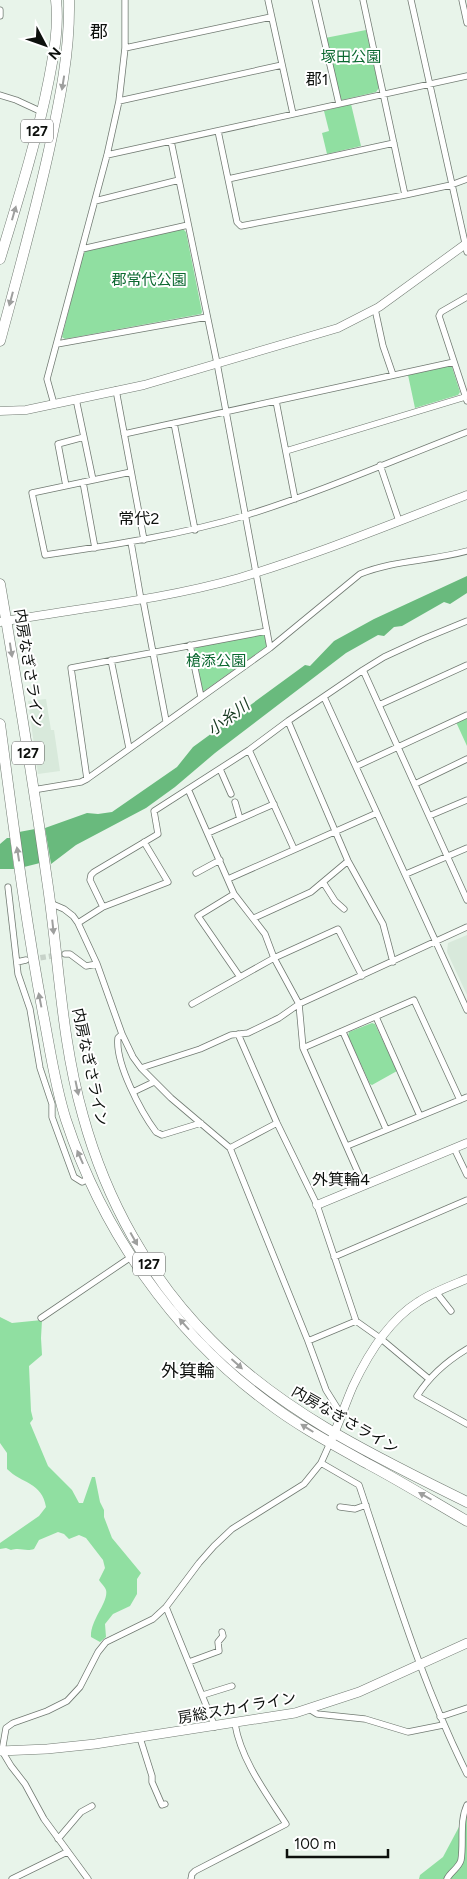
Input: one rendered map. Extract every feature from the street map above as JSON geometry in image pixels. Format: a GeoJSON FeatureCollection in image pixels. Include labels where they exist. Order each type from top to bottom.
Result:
{"type":"FeatureCollection","features":[{"type":"Feature","properties":{"kind":"highway","name":"127"},"geometry":{"type":"LineString","coordinates":[[0,259],[2,246],[42,112],[54,47],[56,0]]}},
{"type":"Feature","properties":{"kind":"highway","name":"127"},"geometry":{"type":"LineString","coordinates":[[0,341],[44,174],[62,94],[67,57],[69,0]]}},
{"type":"Feature","properties":{"kind":"highway","name":"内房なぎさライン"},"geometry":{"type":"LineString","coordinates":[[0,584],[4,622],[47,879],[64,1022],[82,1115],[98,1163],[125,1224],[168,1291],[211,1340],[272,1394],[333,1438],[467,1521]]}},
{"type":"Feature","properties":{"kind":"highway","name":"内房なぎさライン"},"geometry":{"type":"LineString","coordinates":[[0,724],[33,961],[65,1116],[74,1143],[109,1220],[132,1257],[162,1299],[232,1374],[267,1403],[333,1438],[467,1502]]}},
{"type":"Feature","properties":{"kind":"main road","name":"房総スカイライン"},"geometry":{"type":"LineString","coordinates":[[1,1751],[67,1747],[140,1738],[295,1713],[359,1692],[420,1666],[467,1643]]}},
{"type":"Feature","properties":{"kind":"street"},"geometry":{"type":"LineString","coordinates":[[54,404],[48,378],[107,155],[119,101],[125,48],[125,0]]}},
{"type":"Feature","properties":{"kind":"street"},"geometry":{"type":"LineString","coordinates":[[268,0],[293,114]]}},
{"type":"Feature","properties":{"kind":"street"},"geometry":{"type":"LineString","coordinates":[[315,0],[339,104]]}},
{"type":"Feature","properties":{"kind":"street"},"geometry":{"type":"LineString","coordinates":[[363,0],[405,195]]}},
{"type":"Feature","properties":{"kind":"street"},"geometry":{"type":"LineString","coordinates":[[0,411],[26,410],[144,385],[338,328],[375,309],[466,246],[411,0]]}},
{"type":"Feature","properties":{"kind":"street"},"geometry":{"type":"LineString","coordinates":[[462,0],[467,23]]}},
{"type":"Feature","properties":{"kind":"street"},"geometry":{"type":"LineString","coordinates":[[0,10],[0,16]]}},
{"type":"Feature","properties":{"kind":"street"},"geometry":{"type":"LineString","coordinates":[[125,48],[271,16]]}},
{"type":"Feature","properties":{"kind":"street"},"geometry":{"type":"LineString","coordinates":[[119,101],[282,65]]}},
{"type":"Feature","properties":{"kind":"street"},"geometry":{"type":"LineString","coordinates":[[107,155],[467,76]]}},
{"type":"Feature","properties":{"kind":"street"},"geometry":{"type":"LineString","coordinates":[[0,95],[42,112]]}},
{"type":"Feature","properties":{"kind":"street"},"geometry":{"type":"LineString","coordinates":[[218,130],[237,222],[241,226],[405,195],[451,185],[467,179]]}},
{"type":"Feature","properties":{"kind":"street"},"geometry":{"type":"LineString","coordinates":[[171,141],[217,363],[270,648]]}},
{"type":"Feature","properties":{"kind":"street"},"geometry":{"type":"LineString","coordinates":[[228,179],[394,143]]}},
{"type":"Feature","properties":{"kind":"street"},"geometry":{"type":"LineString","coordinates":[[95,201],[179,180]]}},
{"type":"Feature","properties":{"kind":"street"},"geometry":{"type":"LineString","coordinates":[[82,249],[188,225]]}},
{"type":"Feature","properties":{"kind":"street"},"geometry":{"type":"LineString","coordinates":[[286,451],[466,399],[439,316],[441,312],[467,297]]}},
{"type":"Feature","properties":{"kind":"street"},"geometry":{"type":"LineString","coordinates":[[375,309],[383,346],[393,375]]}},
{"type":"Feature","properties":{"kind":"street"},"geometry":{"type":"LineString","coordinates":[[57,344],[207,317]]}},
{"type":"Feature","properties":{"kind":"street"},"geometry":{"type":"LineString","coordinates":[[124,434],[454,362]]}},
{"type":"Feature","properties":{"kind":"street"},"geometry":{"type":"LineString","coordinates":[[116,390],[144,540]]}},
{"type":"Feature","properties":{"kind":"street"},"geometry":{"type":"LineString","coordinates":[[76,399],[93,480]]}},
{"type":"Feature","properties":{"kind":"street"},"geometry":{"type":"LineString","coordinates":[[276,401],[295,499]]}},
{"type":"Feature","properties":{"kind":"street"},"geometry":{"type":"LineString","coordinates":[[174,423],[195,530]]}},
{"type":"Feature","properties":{"kind":"street"},"geometry":{"type":"LineString","coordinates":[[131,472],[32,493],[46,555],[195,530],[295,499],[467,432]]}},
{"type":"Feature","properties":{"kind":"street"},"geometry":{"type":"LineString","coordinates":[[66,486],[58,444],[84,437]]}},
{"type":"Feature","properties":{"kind":"street"},"geometry":{"type":"LineString","coordinates":[[380,465],[399,521]]}},
{"type":"Feature","properties":{"kind":"street"},"geometry":{"type":"LineString","coordinates":[[83,482],[95,548]]}},
{"type":"Feature","properties":{"kind":"street"},"geometry":{"type":"LineString","coordinates":[[4,622],[142,600],[194,589],[305,557],[467,496]]}},
{"type":"Feature","properties":{"kind":"street"},"geometry":{"type":"LineString","coordinates":[[131,542],[166,721]]}},
{"type":"Feature","properties":{"kind":"street"},"geometry":{"type":"LineString","coordinates":[[33,790],[82,782],[87,779],[270,648],[360,574],[378,567],[443,558],[467,551]]}},
{"type":"Feature","properties":{"kind":"street"},"geometry":{"type":"LineString","coordinates":[[103,907],[90,880],[91,876],[94,872],[158,834],[154,811],[249,750],[362,670],[423,638],[467,622]]}},
{"type":"Feature","properties":{"kind":"street"},"geometry":{"type":"LineString","coordinates":[[87,779],[70,668],[266,632]]}},
{"type":"Feature","properties":{"kind":"street"},"geometry":{"type":"LineString","coordinates":[[190,645],[201,697]]}},
{"type":"Feature","properties":{"kind":"street"},"geometry":{"type":"LineString","coordinates":[[111,660],[129,748]]}},
{"type":"Feature","properties":{"kind":"street"},"geometry":{"type":"LineString","coordinates":[[379,705],[467,665]]}},
{"type":"Feature","properties":{"kind":"street"},"geometry":{"type":"LineString","coordinates":[[362,670],[467,900]]}},
{"type":"Feature","properties":{"kind":"street"},"geometry":{"type":"LineString","coordinates":[[324,697],[467,1010]]}},
{"type":"Feature","properties":{"kind":"street"},"geometry":{"type":"LineString","coordinates":[[357,766],[467,715]]}},
{"type":"Feature","properties":{"kind":"street"},"geometry":{"type":"LineString","coordinates":[[288,721],[348,861],[382,924],[393,962]]}},
{"type":"Feature","properties":{"kind":"street"},"geometry":{"type":"LineString","coordinates":[[249,750],[294,849]]}},
{"type":"Feature","properties":{"kind":"street"},"geometry":{"type":"LineString","coordinates":[[415,784],[467,759]]}},
{"type":"Feature","properties":{"kind":"street"},"geometry":{"type":"LineString","coordinates":[[220,769],[231,794]]}},
{"type":"Feature","properties":{"kind":"street"},"geometry":{"type":"LineString","coordinates":[[188,789],[234,894],[265,934],[274,958],[300,1004],[303,1048],[364,1186]]}},
{"type":"Feature","properties":{"kind":"street"},"geometry":{"type":"LineString","coordinates":[[430,816],[467,800]]}},
{"type":"Feature","properties":{"kind":"street"},"geometry":{"type":"LineString","coordinates":[[235,802],[240,819]]}},
{"type":"Feature","properties":{"kind":"street"},"geometry":{"type":"LineString","coordinates":[[208,833],[274,804]]}},
{"type":"Feature","properties":{"kind":"street"},"geometry":{"type":"LineString","coordinates":[[228,879],[377,813]]}},
{"type":"Feature","properties":{"kind":"street"},"geometry":{"type":"LineString","coordinates":[[78,923],[103,907],[168,882],[144,842]]}},
{"type":"Feature","properties":{"kind":"street"},"geometry":{"type":"LineString","coordinates":[[406,874],[467,848]]}},
{"type":"Feature","properties":{"kind":"street"},"geometry":{"type":"LineString","coordinates":[[196,873],[220,860]]}},
{"type":"Feature","properties":{"kind":"street"},"geometry":{"type":"LineString","coordinates":[[254,918],[311,892],[348,861]]}},
{"type":"Feature","properties":{"kind":"street"},"geometry":{"type":"LineString","coordinates":[[323,882],[335,900],[344,909]]}},
{"type":"Feature","properties":{"kind":"street"},"geometry":{"type":"LineString","coordinates":[[8,887],[18,974],[30,1009],[40,1068],[52,1104],[52,1117],[74,1178],[82,1182],[90,1178]]}},
{"type":"Feature","properties":{"kind":"street"},"geometry":{"type":"LineString","coordinates":[[234,894],[198,916],[240,977]]}},
{"type":"Feature","properties":{"kind":"street"},"geometry":{"type":"LineString","coordinates":[[50,903],[64,909],[78,923],[97,964],[122,1034],[133,1057],[141,1068],[154,1082],[230,1148],[326,1390],[341,1414]]}},
{"type":"Feature","properties":{"kind":"street"},"geometry":{"type":"LineString","coordinates":[[141,1068],[200,1049],[231,1035],[248,1033],[272,1022],[300,1004],[467,927]]}},
{"type":"Feature","properties":{"kind":"street"},"geometry":{"type":"LineString","coordinates":[[192,1004],[274,958],[338,929],[362,976]]}},
{"type":"Feature","properties":{"kind":"street"},"geometry":{"type":"LineString","coordinates":[[65,954],[70,954],[86,966],[97,964]]}},
{"type":"Feature","properties":{"kind":"street"},"geometry":{"type":"LineString","coordinates":[[17,962],[26,960]]}},
{"type":"Feature","properties":{"kind":"street"},"geometry":{"type":"LineString","coordinates":[[303,1048],[414,1000],[460,1100]]}},
{"type":"Feature","properties":{"kind":"street"},"geometry":{"type":"LineString","coordinates":[[376,1017],[420,1116]]}},
{"type":"Feature","properties":{"kind":"street"},"geometry":{"type":"LineString","coordinates":[[33,1026],[45,1024]]}},
{"type":"Feature","properties":{"kind":"street"},"geometry":{"type":"LineString","coordinates":[[343,1032],[386,1129]]}},
{"type":"Feature","properties":{"kind":"street"},"geometry":{"type":"LineString","coordinates":[[122,1034],[118,1038],[118,1055],[133,1092],[150,1124],[159,1135],[201,1123]]}},
{"type":"Feature","properties":{"kind":"street"},"geometry":{"type":"LineString","coordinates":[[238,1034],[277,1123],[317,1205],[356,1321],[380,1338],[429,1380]]}},
{"type":"Feature","properties":{"kind":"street"},"geometry":{"type":"LineString","coordinates":[[133,1092],[154,1082]]}},
{"type":"Feature","properties":{"kind":"street"},"geometry":{"type":"LineString","coordinates":[[347,1146],[467,1097]]}},
{"type":"Feature","properties":{"kind":"street"},"geometry":{"type":"LineString","coordinates":[[230,1148],[277,1123]]}},
{"type":"Feature","properties":{"kind":"street"},"geometry":{"type":"LineString","coordinates":[[317,1205],[467,1143]]}},
{"type":"Feature","properties":{"kind":"street"},"geometry":{"type":"LineString","coordinates":[[454,1148],[467,1175]]}},
{"type":"Feature","properties":{"kind":"street"},"geometry":{"type":"LineString","coordinates":[[334,1257],[467,1200]]}},
{"type":"Feature","properties":{"kind":"street"},"geometry":{"type":"LineString","coordinates":[[41,1318],[132,1257]]}},
{"type":"Feature","properties":{"kind":"street"},"geometry":{"type":"LineString","coordinates":[[88,1879],[58,1838],[1,1751],[6,1728],[13,1723],[47,1711],[67,1701],[80,1687],[98,1652],[106,1642],[153,1619],[166,1607],[198,1563],[232,1529],[304,1484],[321,1463],[365,1362],[380,1338],[398,1317],[417,1302],[467,1279]]}},
{"type":"Feature","properties":{"kind":"street"},"geometry":{"type":"LineString","coordinates":[[436,1292],[451,1311]]}},
{"type":"Feature","properties":{"kind":"street"},"geometry":{"type":"LineString","coordinates":[[308,1341],[356,1321]]}},
{"type":"Feature","properties":{"kind":"street"},"geometry":{"type":"LineString","coordinates":[[467,1349],[448,1362],[429,1380],[417,1396],[467,1424]]}},
{"type":"Feature","properties":{"kind":"street"},"geometry":{"type":"LineString","coordinates":[[321,1463],[359,1485],[420,1666],[443,1725],[467,1774]]}},
{"type":"Feature","properties":{"kind":"street"},"geometry":{"type":"LineString","coordinates":[[340,1507],[355,1509],[366,1505]]}},
{"type":"Feature","properties":{"kind":"street"},"geometry":{"type":"LineString","coordinates":[[166,1607],[215,1726]]}},
{"type":"Feature","properties":{"kind":"street"},"geometry":{"type":"LineString","coordinates":[[189,1662],[219,1651],[218,1642],[222,1632]]}},
{"type":"Feature","properties":{"kind":"street"},"geometry":{"type":"LineString","coordinates":[[203,1695],[232,1686]]}},
{"type":"Feature","properties":{"kind":"street"},"geometry":{"type":"LineString","coordinates":[[440,1717],[467,1708]]}},
{"type":"Feature","properties":{"kind":"street"},"geometry":{"type":"LineString","coordinates":[[309,1709],[317,1714],[365,1719],[408,1732],[443,1725]]}},
{"type":"Feature","properties":{"kind":"street"},"geometry":{"type":"LineString","coordinates":[[191,1879],[195,1871],[286,1824],[259,1782],[237,1738],[235,1724]]}},
{"type":"Feature","properties":{"kind":"street"},"geometry":{"type":"LineString","coordinates":[[140,1738],[152,1776],[152,1782],[162,1805],[165,1804]]}},
{"type":"Feature","properties":{"kind":"street"},"geometry":{"type":"LineString","coordinates":[[447,1879],[461,1860],[461,1841],[467,1805]]}},
{"type":"Feature","properties":{"kind":"street"},"geometry":{"type":"LineString","coordinates":[[58,1838],[81,1812],[92,1806]]}},
{"type":"Feature","properties":{"kind":"street"},"geometry":{"type":"LineString","coordinates":[[12,1879],[68,1852]]}},
{"type":"Feature","properties":{"kind":"shaded area"},"geometry":{"type":"Polygon","coordinates":[[[467,576],[467,593],[450,604],[444,602],[402,626],[394,627],[384,636],[378,635],[346,653],[146,808],[76,845],[51,864],[45,828],[87,813],[112,812],[177,767],[193,747],[305,665],[310,666],[334,641],[374,619],[467,576]]]}},
{"type":"Feature","properties":{"kind":"shaded area"},"geometry":{"type":"Polygon","coordinates":[[[46,699],[51,730],[54,730],[60,771],[38,774],[28,701],[46,699]]]}},
{"type":"Feature","properties":{"kind":"shaded area"},"geometry":{"type":"Polygon","coordinates":[[[35,829],[40,863],[24,867],[19,832],[35,829]]]}},
{"type":"Feature","properties":{"kind":"shaded area"},"geometry":{"type":"Polygon","coordinates":[[[7,838],[10,838],[14,869],[0,869],[0,844],[7,838]]]}},
{"type":"Feature","properties":{"kind":"shaded area"},"geometry":{"type":"Polygon","coordinates":[[[467,935],[467,995],[447,952],[448,943],[467,935]]]}},
{"type":"Feature","properties":{"kind":"green space","name":"塚田公園"},"geometry":{"type":"Polygon","coordinates":[[[366,30],[379,88],[376,92],[342,100],[340,99],[325,38],[366,30]]]}},
{"type":"Feature","properties":{"kind":"green space"},"geometry":{"type":"Polygon","coordinates":[[[351,104],[361,146],[327,154],[322,133],[329,131],[324,111],[351,104]]]}},
{"type":"Feature","properties":{"kind":"green space","name":"郡常代公園"},"geometry":{"type":"Polygon","coordinates":[[[183,229],[186,232],[201,314],[65,339],[62,337],[83,254],[86,251],[183,229]]]}},
{"type":"Feature","properties":{"kind":"green space"},"geometry":{"type":"Polygon","coordinates":[[[449,366],[452,367],[460,392],[458,395],[415,408],[408,375],[449,366]]]}},
{"type":"Feature","properties":{"kind":"green space","name":"槍添公園"},"geometry":{"type":"Polygon","coordinates":[[[262,634],[267,644],[266,647],[204,691],[201,690],[194,650],[196,647],[262,634]]]}},
{"type":"Feature","properties":{"kind":"green space"},"geometry":{"type":"Polygon","coordinates":[[[467,717],[467,746],[456,722],[467,717]]]}},
{"type":"Feature","properties":{"kind":"green space"},"geometry":{"type":"Polygon","coordinates":[[[372,1023],[375,1024],[397,1071],[372,1085],[348,1036],[349,1032],[372,1023]]]}},
{"type":"Feature","properties":{"kind":"green space"},"geometry":{"type":"Polygon","coordinates":[[[0,1317],[12,1323],[42,1320],[42,1355],[29,1366],[33,1419],[30,1423],[48,1466],[72,1490],[79,1503],[83,1503],[92,1477],[95,1477],[100,1502],[104,1510],[104,1517],[112,1538],[141,1573],[137,1579],[137,1594],[130,1606],[113,1614],[105,1624],[106,1637],[100,1642],[91,1637],[91,1631],[105,1600],[105,1589],[99,1580],[105,1568],[103,1560],[86,1538],[79,1535],[69,1539],[64,1534],[58,1532],[39,1540],[34,1549],[0,1549],[0,1543],[39,1516],[46,1507],[44,1499],[36,1488],[7,1469],[7,1453],[0,1443],[0,1317]]]}},
{"type":"Feature","properties":{"kind":"green space"},"geometry":{"type":"Polygon","coordinates":[[[467,1816],[467,1879],[419,1879],[420,1875],[443,1857],[467,1816]]]}},
{"type":"Feature","properties":{"kind":"tunnel"},"geometry":{"type":"LineString","coordinates":[[32,959],[58,955]]}},
{"type":"Feature","properties":{"kind":"district","name":"郡"},"geometry":{"type":"Point","coordinates":[99,32]}},
{"type":"Feature","properties":{"kind":"district","name":"郡1"},"geometry":{"type":"Point","coordinates":[317,79]}},
{"type":"Feature","properties":{"kind":"district","name":"常代2"},"geometry":{"type":"Point","coordinates":[139,518]}},
{"type":"Feature","properties":{"kind":"district","name":"外箕輪4"},"geometry":{"type":"Point","coordinates":[341,1179]}},
{"type":"Feature","properties":{"kind":"district","name":"外箕輪"},"geometry":{"type":"Point","coordinates":[188,1371]}},
{"type":"Feature","properties":{"kind":"water label","name":"小糸川"},"geometry":{"type":"Point","coordinates":[228,717]}}]}
